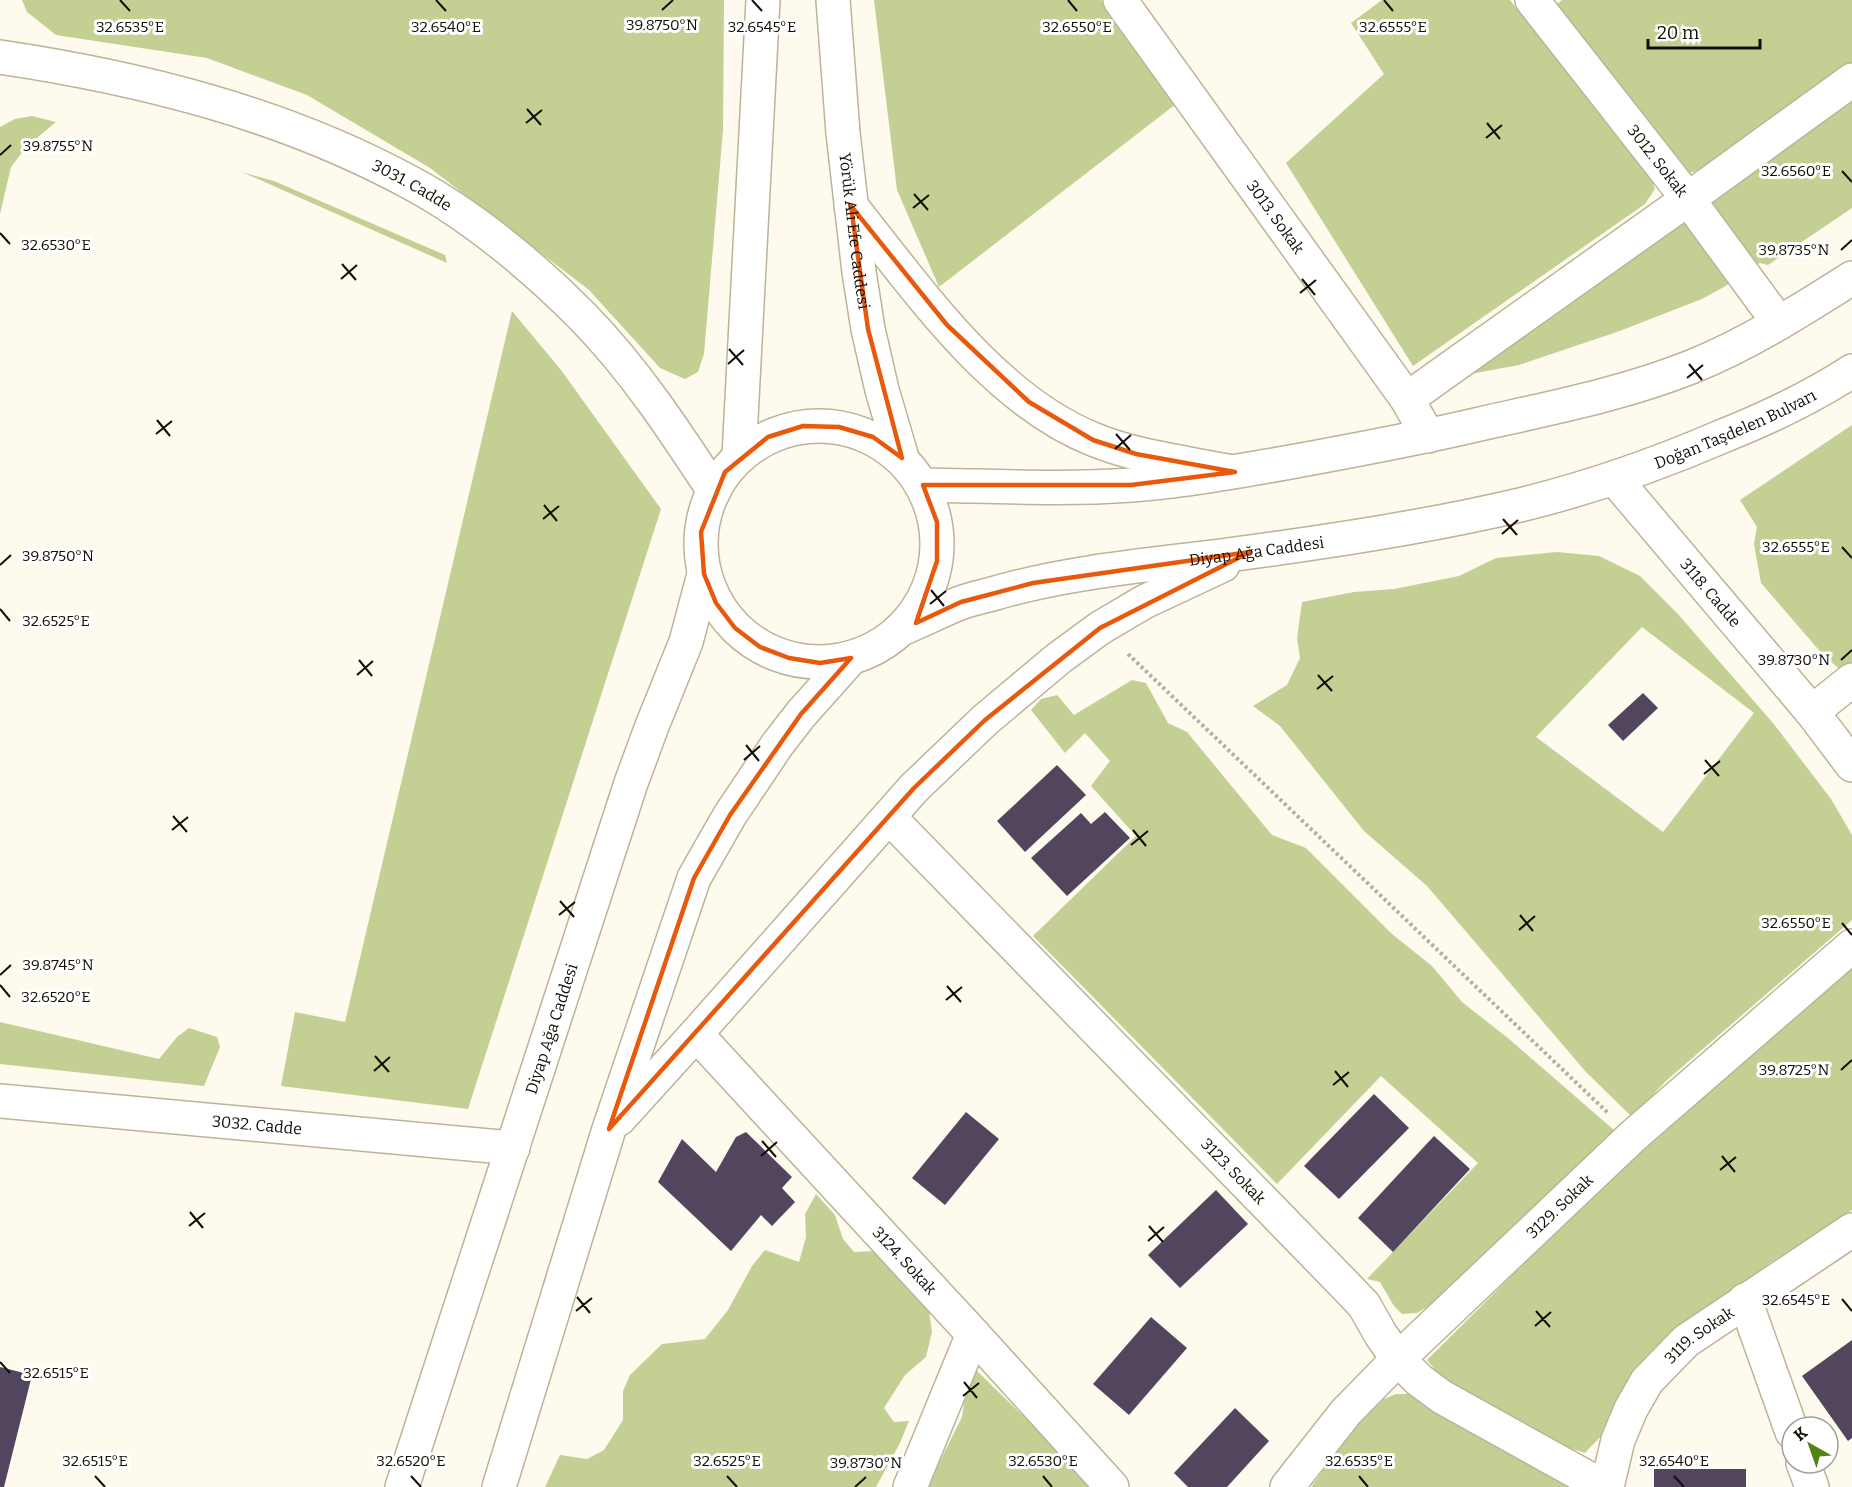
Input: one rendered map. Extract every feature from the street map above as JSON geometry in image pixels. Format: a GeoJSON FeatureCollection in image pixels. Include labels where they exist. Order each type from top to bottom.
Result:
{"type":"FeatureCollection","features":[{"type":"Feature","properties":{"kind":"street"},"geometry":{"type":"LineString","coordinates":[[739,456],[763,0]]}},
{"type":"Feature","properties":{"kind":"street","name":"Yörük Ali Efe Caddesi"},"geometry":{"type":"LineString","coordinates":[[832,0],[851,206],[868,329],[882,390],[902,458]]}},
{"type":"Feature","properties":{"kind":"street","name":"3013. Sokak"},"geometry":{"type":"LineString","coordinates":[[1120,0],[1407,399],[1428,436]]}},
{"type":"Feature","properties":{"kind":"street","name":"3012. Sokak"},"geometry":{"type":"LineString","coordinates":[[1532,0],[1688,199],[1779,323]]}},
{"type":"Feature","properties":{"kind":"street","name":"3031. Cadde"},"geometry":{"type":"LineString","coordinates":[[0,57],[107,75],[212,103],[312,137],[363,158],[413,183],[499,242],[582,316],[621,359],[654,402],[714,491]]}},
{"type":"Feature","properties":{"kind":"street"},"geometry":{"type":"LineString","coordinates":[[1407,399],[1852,80]]}},
{"type":"Feature","properties":{"kind":"street"},"geometry":{"type":"LineString","coordinates":[[851,206],[947,325],[975,356],[1029,402],[1057,421],[1093,440],[1136,454],[1235,472]]}},
{"type":"Feature","properties":{"kind":"street"},"geometry":{"type":"LineString","coordinates":[[923,485],[1082,487],[1186,480],[1428,436],[1650,382],[1736,347],[1852,278]]}},
{"type":"Feature","properties":{"kind":"street","name":"Doğan Taşdelen Bulvarı"},"geometry":{"type":"LineString","coordinates":[[1614,478],[1693,450],[1760,421],[1852,371]]}},
{"type":"Feature","properties":{"kind":"street","name":"Diyap Ağa Caddesi"},"geometry":{"type":"LineString","coordinates":[[901,629],[924,598],[937,561],[937,522],[923,485],[902,458],[873,438],[839,426],[803,426],[768,436],[739,456],[725,472],[705,511],[701,532],[704,574],[716,603],[735,628],[760,647],[789,658],[820,663],[851,658],[878,647],[901,629],[961,603],[1033,583],[1115,569],[1250,552],[1427,525],[1521,505],[1614,478]]}},
{"type":"Feature","properties":{"kind":"street","name":"3118. Cadde"},"geometry":{"type":"LineString","coordinates":[[1614,478],[1812,712],[1852,765]]}},
{"type":"Feature","properties":{"kind":"street"},"geometry":{"type":"LineString","coordinates":[[609,1129],[922,780],[985,720],[1059,658],[1100,628],[1143,602],[1250,552]]}},
{"type":"Feature","properties":{"kind":"street","name":"Diyap Ağa Caddesi"},"geometry":{"type":"LineString","coordinates":[[402,1487],[631,783],[686,642],[704,574]]}},
{"type":"Feature","properties":{"kind":"street","name":"Diyap Ağa Caddesi"},"geometry":{"type":"LineString","coordinates":[[499,1487],[609,1129],[694,878],[730,815],[777,745],[801,714],[851,658]]}},
{"type":"Feature","properties":{"kind":"street"},"geometry":{"type":"LineString","coordinates":[[1812,712],[1852,680]]}},
{"type":"Feature","properties":{"kind":"street","name":"3123. Sokak"},"geometry":{"type":"LineString","coordinates":[[889,816],[1364,1305],[1398,1359],[1419,1380],[1442,1397],[1605,1487]]}},
{"type":"Feature","properties":{"kind":"street","name":"3129. Sokak"},"geometry":{"type":"LineString","coordinates":[[1287,1487],[1346,1412],[1398,1359],[1633,1136],[1852,946]]}},
{"type":"Feature","properties":{"kind":"street","name":"3124. Sokak"},"geometry":{"type":"LineString","coordinates":[[696,1034],[1112,1487]]}},
{"type":"Feature","properties":{"kind":"street","name":"3032. Cadde"},"geometry":{"type":"LineString","coordinates":[[0,1101],[513,1148]]}},
{"type":"Feature","properties":{"kind":"street","name":"3119. Sokak"},"geometry":{"type":"LineString","coordinates":[[1605,1487],[1618,1440],[1631,1409],[1647,1381],[1686,1341],[1852,1230]]}},
{"type":"Feature","properties":{"kind":"street"},"geometry":{"type":"LineString","coordinates":[[1745,1300],[1786,1415]]}},
{"type":"Feature","properties":{"kind":"street"},"geometry":{"type":"LineString","coordinates":[[910,1487],[973,1334]]}},
{"type":"Feature","properties":{"kind":"path"},"geometry":{"type":"LineString","coordinates":[[1100,628],[1633,1136]]}},
{"type":"Feature","properties":{"kind":"highlighted area"},"geometry":{"type":"Polygon","coordinates":[[[851,206],[947,325],[1029,402],[1093,440],[1136,454],[1235,472],[1131,485],[923,485],[937,522],[937,561],[916,623],[961,602],[1033,583],[1250,552],[1100,628],[985,720],[914,788],[609,1129],[694,878],[730,815],[801,714],[851,658],[820,663],[789,658],[760,647],[735,628],[716,603],[704,574],[701,532],[725,472],[768,437],[803,426],[839,427],[873,437],[902,458],[868,329],[851,206]]]}},
{"type":"Feature","properties":{"kind":"green space"},"geometry":{"type":"Polygon","coordinates":[[[22,0],[724,0],[723,130],[704,354],[698,372],[685,379],[660,368],[589,290],[430,168],[307,95],[207,58],[56,35],[27,12],[22,0]]]}},
{"type":"Feature","properties":{"kind":"green space"},"geometry":{"type":"Polygon","coordinates":[[[874,0],[1101,0],[1176,104],[939,287],[897,190],[874,0]]]}},
{"type":"Feature","properties":{"kind":"green space"},"geometry":{"type":"Polygon","coordinates":[[[1382,0],[1510,0],[1650,176],[1655,189],[1645,204],[1413,366],[1286,163],[1384,74],[1351,23],[1382,0]]]}},
{"type":"Feature","properties":{"kind":"green space"},"geometry":{"type":"Polygon","coordinates":[[[1562,0],[1852,0],[1852,62],[1699,170],[1689,173],[1677,164],[1552,8],[1562,0]]]}},
{"type":"Feature","properties":{"kind":"green space"},"geometry":{"type":"Polygon","coordinates":[[[1852,92],[1852,208],[1768,265],[1760,263],[1753,266],[1708,200],[1852,92]]]}},
{"type":"Feature","properties":{"kind":"green space"},"geometry":{"type":"Polygon","coordinates":[[[32,116],[56,122],[27,146],[11,167],[0,214],[0,127],[15,119],[32,116]]]}},
{"type":"Feature","properties":{"kind":"green space"},"geometry":{"type":"Polygon","coordinates":[[[242,172],[274,181],[445,255],[447,263],[242,172]]]}},
{"type":"Feature","properties":{"kind":"green space"},"geometry":{"type":"Polygon","coordinates":[[[1678,218],[1705,234],[1731,283],[1702,299],[1617,332],[1519,365],[1465,375],[1678,218]]]}},
{"type":"Feature","properties":{"kind":"green space"},"geometry":{"type":"Polygon","coordinates":[[[512,311],[561,370],[661,509],[468,1109],[281,1086],[295,1012],[345,1022],[512,311]]]}},
{"type":"Feature","properties":{"kind":"green space"},"geometry":{"type":"Polygon","coordinates":[[[1852,425],[1852,662],[1841,670],[1824,656],[1761,583],[1754,544],[1757,527],[1740,500],[1852,425]]]}},
{"type":"Feature","properties":{"kind":"green space"},"geometry":{"type":"Polygon","coordinates":[[[1557,552],[1599,556],[1640,576],[1677,613],[1773,723],[1831,799],[1852,835],[1852,920],[1667,1080],[1632,1117],[1586,1072],[1427,886],[1364,831],[1280,726],[1253,706],[1287,685],[1300,658],[1297,638],[1302,602],[1354,592],[1394,589],[1459,576],[1496,558],[1557,552]],[[1642,627],[1536,737],[1663,832],[1754,713],[1642,627]]]}},
{"type":"Feature","properties":{"kind":"green space"},"geometry":{"type":"Polygon","coordinates":[[[1132,680],[1146,683],[1168,723],[1187,732],[1272,835],[1306,848],[1392,934],[1432,966],[1462,1002],[1509,1039],[1614,1130],[1444,1297],[1417,1313],[1402,1314],[1394,1306],[1380,1282],[1367,1279],[1478,1163],[1381,1076],[1277,1184],[1033,936],[1136,836],[1091,786],[1110,761],[1085,733],[1065,753],[1031,710],[1041,699],[1057,695],[1074,715],[1132,680]]]}},
{"type":"Feature","properties":{"kind":"green space"},"geometry":{"type":"Polygon","coordinates":[[[1852,967],[1852,1210],[1770,1263],[1701,1313],[1604,1433],[1585,1453],[1552,1442],[1440,1376],[1427,1360],[1597,1191],[1852,967]]]}},
{"type":"Feature","properties":{"kind":"green space"},"geometry":{"type":"Polygon","coordinates":[[[0,1022],[159,1059],[177,1037],[189,1028],[217,1037],[220,1047],[204,1086],[0,1064],[0,1022]]]}},
{"type":"Feature","properties":{"kind":"green space"},"geometry":{"type":"Polygon","coordinates":[[[816,1194],[835,1215],[843,1239],[854,1252],[875,1251],[929,1311],[932,1332],[926,1357],[905,1375],[884,1408],[894,1422],[909,1421],[876,1487],[545,1487],[560,1455],[587,1459],[604,1450],[623,1420],[623,1391],[630,1375],[662,1344],[705,1339],[728,1310],[752,1266],[765,1250],[799,1262],[806,1237],[805,1214],[816,1194]]]}},
{"type":"Feature","properties":{"kind":"green space"},"geometry":{"type":"Polygon","coordinates":[[[975,1369],[1090,1481],[1091,1487],[929,1487],[962,1417],[967,1382],[975,1369]]]}},
{"type":"Feature","properties":{"kind":"green space"},"geometry":{"type":"Polygon","coordinates":[[[1396,1394],[1409,1394],[1452,1415],[1570,1487],[1311,1487],[1353,1429],[1384,1399],[1396,1394]]]}},
{"type":"Feature","properties":{"kind":"building"},"geometry":{"type":"Polygon","coordinates":[[[1643,693],[1658,708],[1623,741],[1608,725],[1643,693]]]}},
{"type":"Feature","properties":{"kind":"building"},"geometry":{"type":"Polygon","coordinates":[[[1057,765],[1086,795],[1025,852],[997,821],[1057,765]]]}},
{"type":"Feature","properties":{"kind":"building"},"geometry":{"type":"Polygon","coordinates":[[[1105,812],[1130,838],[1067,896],[1031,858],[1081,813],[1091,824],[1105,812]]]}},
{"type":"Feature","properties":{"kind":"building"},"geometry":{"type":"Polygon","coordinates":[[[1374,1094],[1409,1128],[1339,1199],[1304,1166],[1374,1094]]]}},
{"type":"Feature","properties":{"kind":"building"},"geometry":{"type":"Polygon","coordinates":[[[966,1112],[999,1139],[945,1205],[912,1178],[966,1112]]]}},
{"type":"Feature","properties":{"kind":"building"},"geometry":{"type":"Polygon","coordinates":[[[746,1132],[792,1177],[782,1188],[795,1202],[772,1226],[761,1215],[731,1251],[658,1182],[682,1139],[716,1172],[736,1137],[746,1132]]]}},
{"type":"Feature","properties":{"kind":"building"},"geometry":{"type":"Polygon","coordinates":[[[1434,1136],[1470,1169],[1393,1252],[1358,1218],[1434,1136]]]}},
{"type":"Feature","properties":{"kind":"building"},"geometry":{"type":"Polygon","coordinates":[[[1216,1190],[1248,1224],[1180,1288],[1148,1255],[1216,1190]]]}},
{"type":"Feature","properties":{"kind":"building"},"geometry":{"type":"Polygon","coordinates":[[[1151,1317],[1187,1348],[1129,1415],[1093,1384],[1151,1317]]]}},
{"type":"Feature","properties":{"kind":"building"},"geometry":{"type":"Polygon","coordinates":[[[1852,1340],[1852,1438],[1848,1441],[1840,1430],[1840,1415],[1830,1415],[1802,1376],[1852,1340]]]}},
{"type":"Feature","properties":{"kind":"building"},"geometry":{"type":"Polygon","coordinates":[[[0,1367],[32,1375],[4,1487],[0,1487],[0,1367]]]}},
{"type":"Feature","properties":{"kind":"building"},"geometry":{"type":"Polygon","coordinates":[[[1235,1408],[1269,1441],[1227,1487],[1188,1487],[1174,1473],[1235,1408]]]}},
{"type":"Feature","properties":{"kind":"building"},"geometry":{"type":"Polygon","coordinates":[[[1654,1469],[1746,1469],[1746,1487],[1654,1487],[1654,1469]]]}}]}
